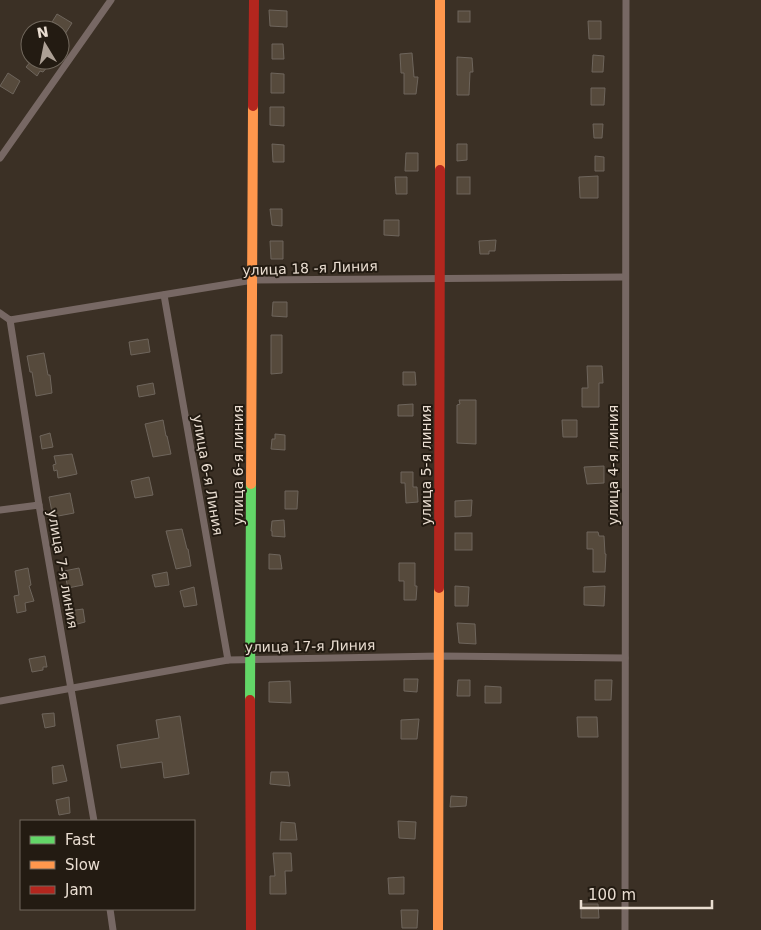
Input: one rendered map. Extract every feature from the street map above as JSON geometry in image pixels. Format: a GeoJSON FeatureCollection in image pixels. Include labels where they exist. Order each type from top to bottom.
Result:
{"type":"FeatureCollection","features":[{"type":"Feature","properties":{"kind":"street"},"geometry":{"type":"LineString","coordinates":[[0,158],[112,0]]}},
{"type":"Feature","properties":{"kind":"street","name":"улица 6-я линия"},"geometry":{"type":"LineString","coordinates":[[251,930],[250,659],[254,0]]}},
{"type":"Feature","properties":{"kind":"street","name":"улица 5-я линия"},"geometry":{"type":"LineString","coordinates":[[438,930],[440,0]]}},
{"type":"Feature","properties":{"kind":"street","name":"улица 4-я линия"},"geometry":{"type":"LineString","coordinates":[[625,930],[626,0]]}},
{"type":"Feature","properties":{"kind":"street","name":"улица 18 -я Линия"},"geometry":{"type":"LineString","coordinates":[[10,320],[253,280],[625,277]]}},
{"type":"Feature","properties":{"kind":"street","name":"улица 6-я Линия"},"geometry":{"type":"LineString","coordinates":[[164,295],[228,660]]}},
{"type":"Feature","properties":{"kind":"street"},"geometry":{"type":"LineString","coordinates":[[0,313],[10,320]]}},
{"type":"Feature","properties":{"kind":"street","name":"улица 7-я линия"},"geometry":{"type":"LineString","coordinates":[[10,320],[39,505],[94,820]]}},
{"type":"Feature","properties":{"kind":"street"},"geometry":{"type":"LineString","coordinates":[[0,510],[39,505]]}},
{"type":"Feature","properties":{"kind":"street","name":"улица 17-я Линия"},"geometry":{"type":"LineString","coordinates":[[0,702],[228,660],[440,656],[625,658]]}},
{"type":"Feature","properties":{"kind":"street"},"geometry":{"type":"LineString","coordinates":[[110,910],[113,930]]}},
{"type":"Feature","properties":{"kind":"building"},"geometry":{"type":"Polygon","coordinates":[[[269,10],[287,11],[287,27],[270,26],[269,10]]]}},
{"type":"Feature","properties":{"kind":"building"},"geometry":{"type":"Polygon","coordinates":[[[458,11],[470,11],[470,22],[458,22],[458,11]]]}},
{"type":"Feature","properties":{"kind":"building"},"geometry":{"type":"Polygon","coordinates":[[[57,14],[67,20],[53,20],[57,14]]]}},
{"type":"Feature","properties":{"kind":"building"},"geometry":{"type":"Polygon","coordinates":[[[588,21],[601,21],[601,39],[589,39],[588,21]]]}},
{"type":"Feature","properties":{"kind":"building"},"geometry":{"type":"Polygon","coordinates":[[[272,44],[283,44],[284,59],[272,59],[272,44]]]}},
{"type":"Feature","properties":{"kind":"building"},"geometry":{"type":"Polygon","coordinates":[[[412,53],[414,77],[418,77],[416,94],[404,94],[404,73],[401,73],[400,54],[412,53]]]}},
{"type":"Feature","properties":{"kind":"building"},"geometry":{"type":"Polygon","coordinates":[[[593,55],[604,56],[603,72],[592,72],[593,55]]]}},
{"type":"Feature","properties":{"kind":"building"},"geometry":{"type":"Polygon","coordinates":[[[457,57],[472,58],[473,72],[470,72],[469,95],[457,95],[457,57]]]}},
{"type":"Feature","properties":{"kind":"building"},"geometry":{"type":"Polygon","coordinates":[[[30,70],[45,70],[43,72],[40,71],[37,76],[30,70]]]}},
{"type":"Feature","properties":{"kind":"building"},"geometry":{"type":"Polygon","coordinates":[[[8,73],[20,81],[13,94],[0,86],[8,73]]]}},
{"type":"Feature","properties":{"kind":"building"},"geometry":{"type":"Polygon","coordinates":[[[271,73],[284,74],[284,93],[271,93],[271,73]]]}},
{"type":"Feature","properties":{"kind":"building"},"geometry":{"type":"Polygon","coordinates":[[[591,88],[605,88],[604,105],[591,105],[591,88]]]}},
{"type":"Feature","properties":{"kind":"building"},"geometry":{"type":"Polygon","coordinates":[[[270,107],[284,107],[284,126],[270,125],[270,107]]]}},
{"type":"Feature","properties":{"kind":"building"},"geometry":{"type":"Polygon","coordinates":[[[593,124],[603,124],[602,138],[594,138],[593,124]]]}},
{"type":"Feature","properties":{"kind":"building"},"geometry":{"type":"Polygon","coordinates":[[[272,144],[284,145],[284,162],[273,162],[272,144]]]}},
{"type":"Feature","properties":{"kind":"building"},"geometry":{"type":"Polygon","coordinates":[[[457,144],[467,144],[467,160],[457,161],[457,144]]]}},
{"type":"Feature","properties":{"kind":"building"},"geometry":{"type":"Polygon","coordinates":[[[406,153],[418,153],[418,171],[405,171],[406,153]]]}},
{"type":"Feature","properties":{"kind":"building"},"geometry":{"type":"Polygon","coordinates":[[[595,156],[604,157],[604,171],[595,171],[595,156]]]}},
{"type":"Feature","properties":{"kind":"building"},"geometry":{"type":"Polygon","coordinates":[[[598,176],[598,198],[580,198],[579,177],[598,176]]]}},
{"type":"Feature","properties":{"kind":"building"},"geometry":{"type":"Polygon","coordinates":[[[395,177],[407,177],[407,194],[396,194],[395,177]]]}},
{"type":"Feature","properties":{"kind":"building"},"geometry":{"type":"Polygon","coordinates":[[[457,177],[470,177],[470,194],[457,194],[457,177]]]}},
{"type":"Feature","properties":{"kind":"building"},"geometry":{"type":"Polygon","coordinates":[[[270,209],[282,209],[282,226],[272,225],[270,209]]]}},
{"type":"Feature","properties":{"kind":"building"},"geometry":{"type":"Polygon","coordinates":[[[384,220],[399,220],[399,236],[384,235],[384,220]]]}},
{"type":"Feature","properties":{"kind":"building"},"geometry":{"type":"Polygon","coordinates":[[[496,240],[495,251],[489,251],[489,254],[480,254],[479,241],[496,240]]]}},
{"type":"Feature","properties":{"kind":"building"},"geometry":{"type":"Polygon","coordinates":[[[270,241],[283,241],[283,259],[271,259],[270,241]]]}},
{"type":"Feature","properties":{"kind":"building"},"geometry":{"type":"Polygon","coordinates":[[[273,302],[287,302],[287,317],[272,316],[273,302]]]}},
{"type":"Feature","properties":{"kind":"building"},"geometry":{"type":"Polygon","coordinates":[[[271,335],[282,335],[282,373],[271,374],[271,335]]]}},
{"type":"Feature","properties":{"kind":"building"},"geometry":{"type":"Polygon","coordinates":[[[148,339],[150,352],[131,355],[129,342],[148,339]]]}},
{"type":"Feature","properties":{"kind":"building"},"geometry":{"type":"Polygon","coordinates":[[[44,353],[48,375],[50,375],[52,393],[36,396],[27,356],[44,353]]]}},
{"type":"Feature","properties":{"kind":"building"},"geometry":{"type":"Polygon","coordinates":[[[587,366],[602,366],[603,383],[599,383],[599,407],[582,407],[582,388],[588,388],[587,366]]]}},
{"type":"Feature","properties":{"kind":"building"},"geometry":{"type":"Polygon","coordinates":[[[403,372],[415,372],[416,385],[403,385],[403,372]]]}},
{"type":"Feature","properties":{"kind":"building"},"geometry":{"type":"Polygon","coordinates":[[[153,383],[155,394],[139,397],[137,386],[153,383]]]}},
{"type":"Feature","properties":{"kind":"building"},"geometry":{"type":"Polygon","coordinates":[[[459,400],[476,400],[476,444],[457,443],[457,405],[460,404],[459,400]]]}},
{"type":"Feature","properties":{"kind":"building"},"geometry":{"type":"Polygon","coordinates":[[[413,404],[413,416],[398,416],[398,405],[413,404]]]}},
{"type":"Feature","properties":{"kind":"building"},"geometry":{"type":"Polygon","coordinates":[[[163,420],[171,454],[153,457],[145,424],[163,420]]]}},
{"type":"Feature","properties":{"kind":"building"},"geometry":{"type":"Polygon","coordinates":[[[562,420],[577,420],[577,437],[563,437],[562,420]]]}},
{"type":"Feature","properties":{"kind":"building"},"geometry":{"type":"Polygon","coordinates":[[[50,433],[53,447],[42,449],[40,436],[50,433]]]}},
{"type":"Feature","properties":{"kind":"building"},"geometry":{"type":"Polygon","coordinates":[[[275,434],[285,435],[285,450],[271,449],[272,439],[275,439],[275,434]]]}},
{"type":"Feature","properties":{"kind":"building"},"geometry":{"type":"Polygon","coordinates":[[[72,454],[77,474],[58,478],[57,470],[54,471],[53,465],[56,464],[54,456],[72,454]]]}},
{"type":"Feature","properties":{"kind":"building"},"geometry":{"type":"Polygon","coordinates":[[[604,466],[604,483],[587,484],[584,467],[604,466]]]}},
{"type":"Feature","properties":{"kind":"building"},"geometry":{"type":"Polygon","coordinates":[[[401,472],[413,472],[413,487],[417,487],[418,502],[406,503],[405,483],[401,483],[401,472]]]}},
{"type":"Feature","properties":{"kind":"building"},"geometry":{"type":"Polygon","coordinates":[[[149,477],[153,495],[135,498],[131,481],[149,477]]]}},
{"type":"Feature","properties":{"kind":"building"},"geometry":{"type":"Polygon","coordinates":[[[285,491],[298,491],[297,509],[285,509],[285,491]]]}},
{"type":"Feature","properties":{"kind":"building"},"geometry":{"type":"Polygon","coordinates":[[[70,493],[74,513],[53,517],[49,497],[70,493]]]}},
{"type":"Feature","properties":{"kind":"building"},"geometry":{"type":"Polygon","coordinates":[[[472,500],[471,516],[455,517],[455,501],[472,500]]]}},
{"type":"Feature","properties":{"kind":"building"},"geometry":{"type":"Polygon","coordinates":[[[284,520],[285,537],[272,536],[272,521],[284,520]]]}},
{"type":"Feature","properties":{"kind":"building"},"geometry":{"type":"Polygon","coordinates":[[[182,529],[191,566],[176,569],[166,531],[182,529]]]}},
{"type":"Feature","properties":{"kind":"building"},"geometry":{"type":"Polygon","coordinates":[[[587,532],[598,532],[599,536],[604,536],[605,572],[593,572],[593,549],[587,549],[587,532]]]}},
{"type":"Feature","properties":{"kind":"building"},"geometry":{"type":"Polygon","coordinates":[[[455,533],[472,533],[472,550],[455,550],[455,533]]]}},
{"type":"Feature","properties":{"kind":"building"},"geometry":{"type":"Polygon","coordinates":[[[269,554],[280,555],[282,569],[269,569],[269,554]]]}},
{"type":"Feature","properties":{"kind":"building"},"geometry":{"type":"Polygon","coordinates":[[[399,563],[415,563],[416,600],[404,600],[404,581],[399,581],[399,563]]]}},
{"type":"Feature","properties":{"kind":"building"},"geometry":{"type":"Polygon","coordinates":[[[28,568],[31,585],[29,586],[34,601],[25,603],[26,611],[17,613],[14,596],[19,595],[15,571],[28,568]]]}},
{"type":"Feature","properties":{"kind":"building"},"geometry":{"type":"Polygon","coordinates":[[[79,568],[83,585],[68,588],[64,571],[79,568]]]}},
{"type":"Feature","properties":{"kind":"building"},"geometry":{"type":"Polygon","coordinates":[[[167,572],[169,585],[155,587],[152,575],[167,572]]]}},
{"type":"Feature","properties":{"kind":"building"},"geometry":{"type":"Polygon","coordinates":[[[455,586],[469,587],[468,606],[455,606],[455,586]]]}},
{"type":"Feature","properties":{"kind":"building"},"geometry":{"type":"Polygon","coordinates":[[[605,586],[604,606],[584,605],[584,587],[605,586]]]}},
{"type":"Feature","properties":{"kind":"building"},"geometry":{"type":"Polygon","coordinates":[[[194,587],[197,605],[184,607],[180,591],[194,587]]]}},
{"type":"Feature","properties":{"kind":"building"},"geometry":{"type":"Polygon","coordinates":[[[83,609],[85,622],[70,626],[68,611],[83,609]]]}},
{"type":"Feature","properties":{"kind":"building"},"geometry":{"type":"Polygon","coordinates":[[[457,623],[475,624],[476,644],[459,643],[457,623]]]}},
{"type":"Feature","properties":{"kind":"building"},"geometry":{"type":"Polygon","coordinates":[[[45,656],[47,667],[43,667],[43,670],[32,672],[29,659],[45,656]]]}},
{"type":"Feature","properties":{"kind":"building"},"geometry":{"type":"Polygon","coordinates":[[[404,679],[418,679],[417,692],[404,691],[404,679]]]}},
{"type":"Feature","properties":{"kind":"building"},"geometry":{"type":"Polygon","coordinates":[[[458,680],[470,680],[470,696],[457,696],[458,680]]]}},
{"type":"Feature","properties":{"kind":"building"},"geometry":{"type":"Polygon","coordinates":[[[595,680],[612,680],[611,700],[595,700],[595,680]]]}},
{"type":"Feature","properties":{"kind":"building"},"geometry":{"type":"Polygon","coordinates":[[[290,681],[291,703],[269,702],[269,682],[290,681]]]}},
{"type":"Feature","properties":{"kind":"building"},"geometry":{"type":"Polygon","coordinates":[[[485,686],[501,687],[501,703],[485,703],[485,686]]]}},
{"type":"Feature","properties":{"kind":"building"},"geometry":{"type":"Polygon","coordinates":[[[54,713],[55,726],[45,728],[42,714],[54,713]]]}},
{"type":"Feature","properties":{"kind":"building"},"geometry":{"type":"Polygon","coordinates":[[[180,716],[189,774],[164,778],[162,762],[121,768],[117,745],[159,738],[156,720],[180,716]]]}},
{"type":"Feature","properties":{"kind":"building"},"geometry":{"type":"Polygon","coordinates":[[[577,717],[597,717],[598,737],[578,737],[577,717]]]}},
{"type":"Feature","properties":{"kind":"building"},"geometry":{"type":"Polygon","coordinates":[[[419,719],[417,739],[401,739],[401,720],[419,719]]]}},
{"type":"Feature","properties":{"kind":"building"},"geometry":{"type":"Polygon","coordinates":[[[63,765],[67,781],[53,784],[52,767],[63,765]]]}},
{"type":"Feature","properties":{"kind":"building"},"geometry":{"type":"Polygon","coordinates":[[[271,772],[288,772],[290,786],[270,784],[271,772]]]}},
{"type":"Feature","properties":{"kind":"building"},"geometry":{"type":"Polygon","coordinates":[[[451,796],[467,797],[466,806],[450,807],[451,796]]]}},
{"type":"Feature","properties":{"kind":"building"},"geometry":{"type":"Polygon","coordinates":[[[69,797],[70,813],[59,815],[56,800],[69,797]]]}},
{"type":"Feature","properties":{"kind":"building"},"geometry":{"type":"Polygon","coordinates":[[[398,821],[416,822],[415,839],[399,838],[398,821]]]}},
{"type":"Feature","properties":{"kind":"building"},"geometry":{"type":"Polygon","coordinates":[[[281,822],[295,823],[297,840],[280,840],[281,822]]]}},
{"type":"Feature","properties":{"kind":"building"},"geometry":{"type":"Polygon","coordinates":[[[273,853],[291,853],[292,871],[285,871],[286,894],[270,894],[270,876],[275,876],[273,853]]]}},
{"type":"Feature","properties":{"kind":"building"},"geometry":{"type":"Polygon","coordinates":[[[404,877],[404,894],[389,894],[388,878],[404,877]]]}},
{"type":"Feature","properties":{"kind":"building"},"geometry":{"type":"Polygon","coordinates":[[[581,904],[598,904],[599,918],[581,918],[581,904]]]}},
{"type":"Feature","properties":{"kind":"building"},"geometry":{"type":"Polygon","coordinates":[[[401,910],[418,910],[417,928],[402,928],[401,910]]]}},
{"type":"Feature","properties":{"kind":"traffic: fast"},"geometry":{"type":"LineString","coordinates":[[250,700],[251,484]]}},
{"type":"Feature","properties":{"kind":"traffic: slow"},"geometry":{"type":"LineString","coordinates":[[440,0],[440,170]]}},
{"type":"Feature","properties":{"kind":"traffic: slow"},"geometry":{"type":"LineString","coordinates":[[251,484],[253,106]]}},
{"type":"Feature","properties":{"kind":"traffic: slow"},"geometry":{"type":"LineString","coordinates":[[438,930],[439,588]]}},
{"type":"Feature","properties":{"kind":"traffic: jam"},"geometry":{"type":"LineString","coordinates":[[253,106],[254,0]]}},
{"type":"Feature","properties":{"kind":"traffic: jam"},"geometry":{"type":"LineString","coordinates":[[439,588],[440,170]]}},
{"type":"Feature","properties":{"kind":"traffic: jam"},"geometry":{"type":"LineString","coordinates":[[250,700],[251,930]]}}]}
